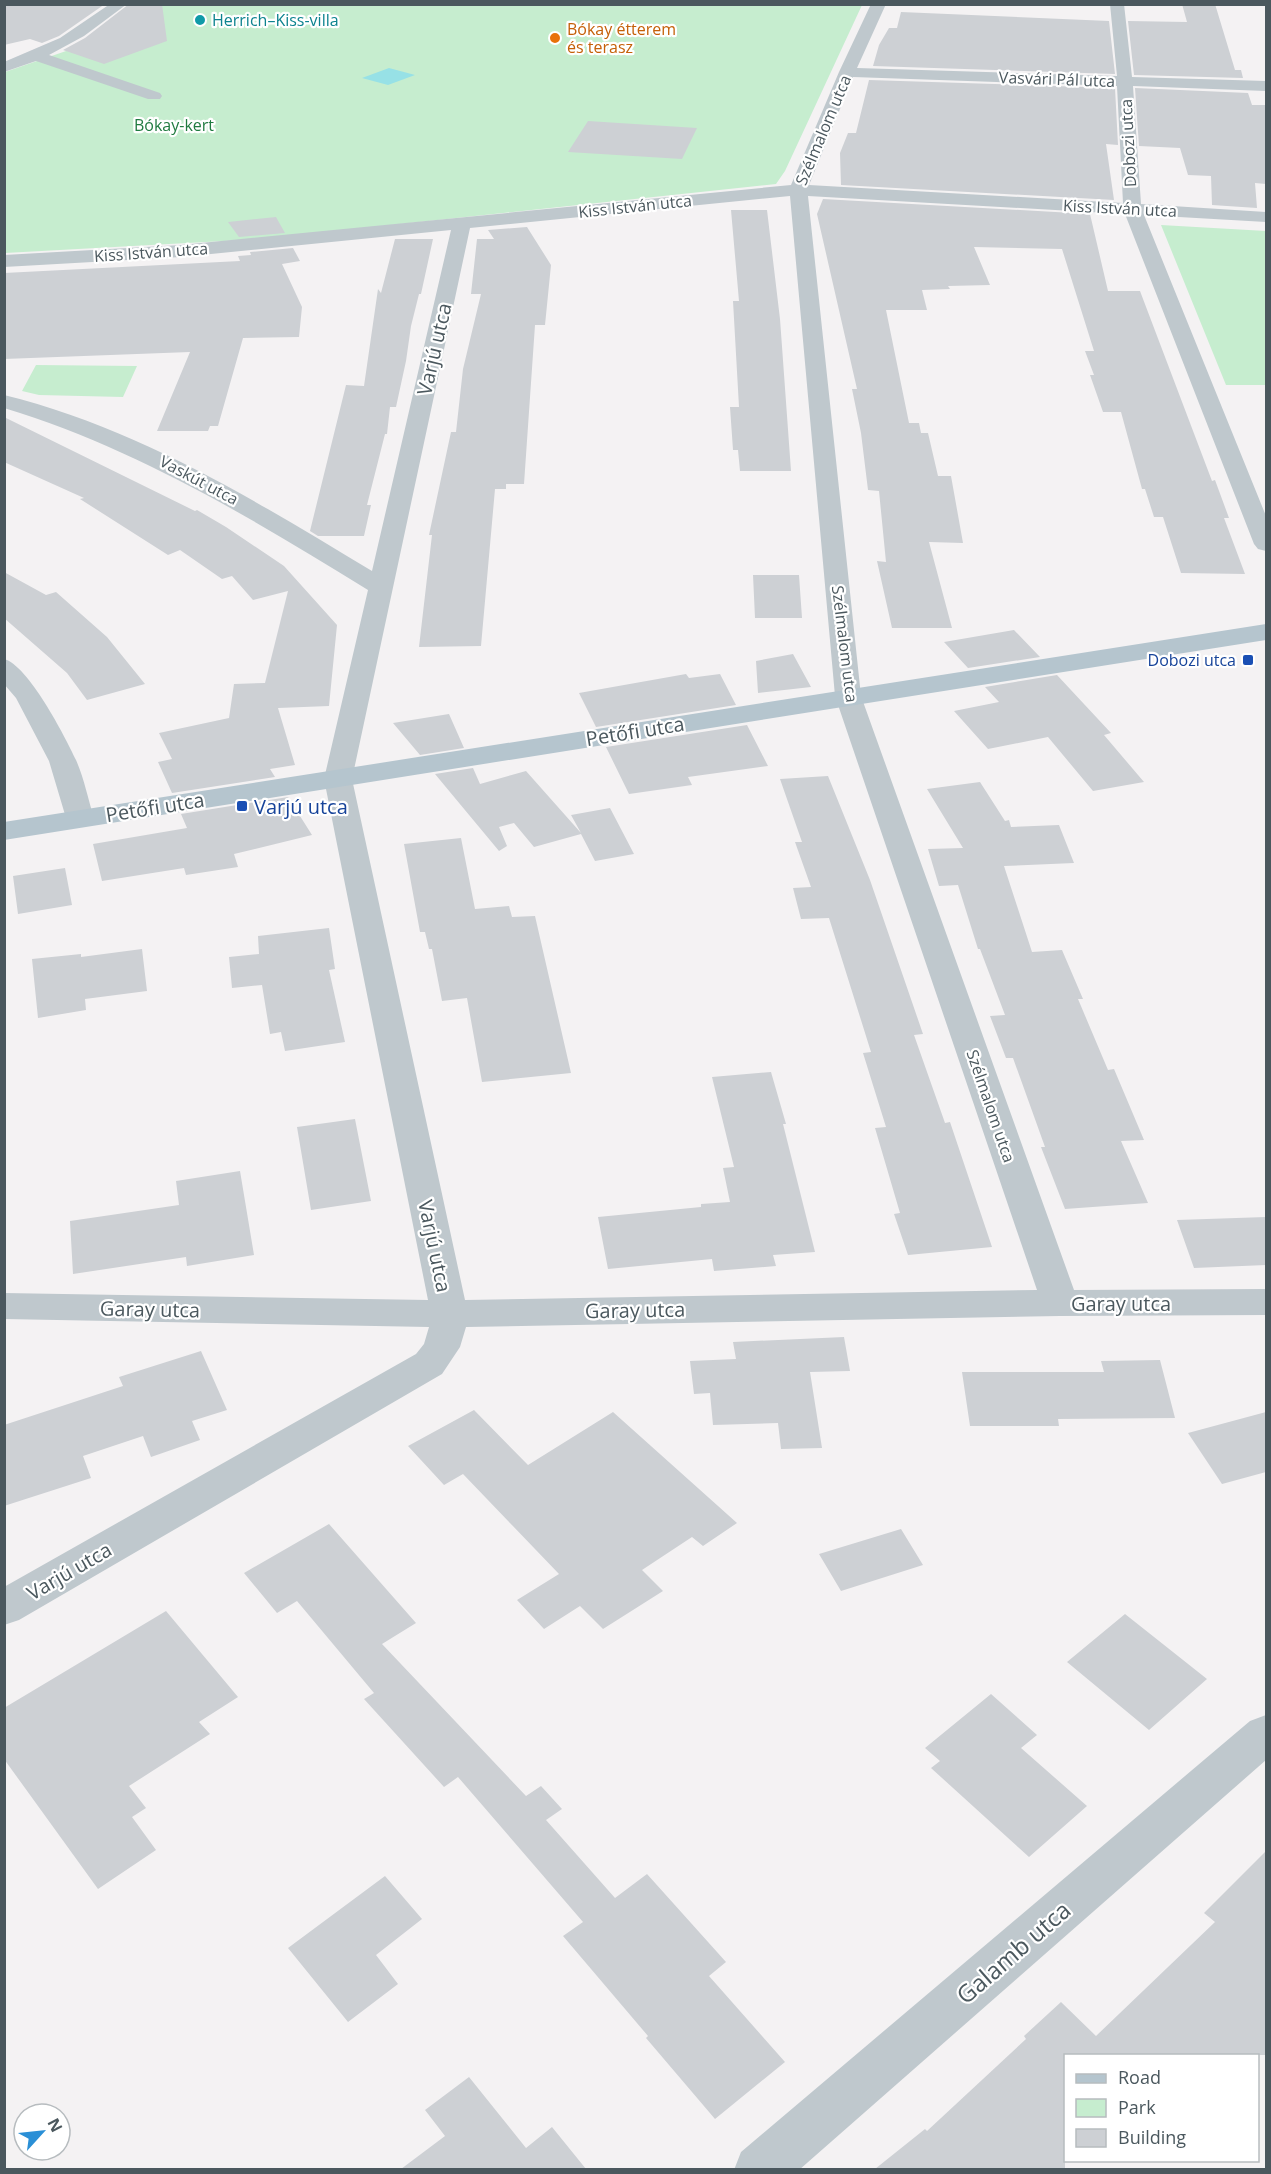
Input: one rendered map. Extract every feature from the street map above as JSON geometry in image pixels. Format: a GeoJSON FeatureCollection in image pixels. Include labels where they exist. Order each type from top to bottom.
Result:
{"type":"FeatureCollection","features":[{"type":"Feature","properties":{"kind":"main road","name":"Petőfi utca"},"geometry":{"type":"LineString","coordinates":[[4,831],[848,696],[1266,632]]}},
{"type":"Feature","properties":{"kind":"street"},"geometry":{"type":"LineString","coordinates":[[4,67],[36,56],[81,33],[120,4]]}},
{"type":"Feature","properties":{"kind":"street","name":"Szélmalom utca"},"geometry":{"type":"LineString","coordinates":[[879,4],[847,72],[798,190],[848,696],[1060,1303]]}},
{"type":"Feature","properties":{"kind":"street","name":"Dobozi utca"},"geometry":{"type":"LineString","coordinates":[[1117,4],[1125,81],[1132,209],[1266,544]]}},
{"type":"Feature","properties":{"kind":"street"},"geometry":{"type":"LineString","coordinates":[[36,56],[154,96]]}},
{"type":"Feature","properties":{"kind":"street","name":"Vasvári Pál utca"},"geometry":{"type":"LineString","coordinates":[[847,72],[1266,86]]}},
{"type":"Feature","properties":{"kind":"street","name":"Kiss István utca"},"geometry":{"type":"LineString","coordinates":[[4,261],[148,253],[798,190],[1266,217]]}},
{"type":"Feature","properties":{"kind":"street","name":"Varjú utca"},"geometry":{"type":"LineString","coordinates":[[4,1608],[429,1364],[440,1352],[446,1338],[449,1314],[338,779],[462,223]]}},
{"type":"Feature","properties":{"kind":"street","name":"Vaskút utca"},"geometry":{"type":"LineString","coordinates":[[4,401],[89,427],[170,464],[229,496],[381,587]]}},
{"type":"Feature","properties":{"kind":"street"},"geometry":{"type":"LineString","coordinates":[[4,668],[28,696],[63,761],[80,818]]}},
{"type":"Feature","properties":{"kind":"street","name":"Garay utca"},"geometry":{"type":"LineString","coordinates":[[4,1306],[449,1314],[1060,1303],[1266,1302]]}},
{"type":"Feature","properties":{"kind":"street","name":"Galamb utca"},"geometry":{"type":"LineString","coordinates":[[759,2169],[1266,1734]]}},
{"type":"Feature","properties":{"kind":"green space","name":"Bókay-kert"},"geometry":{"type":"Polygon","coordinates":[[[136,5],[862,5],[785,171],[776,184],[260,239],[5,253],[5,72],[69,50],[136,5]]]}},
{"type":"Feature","properties":{"kind":"green space"},"geometry":{"type":"Polygon","coordinates":[[[1161,225],[1266,231],[1266,385],[1226,385],[1161,225]]]}},
{"type":"Feature","properties":{"kind":"green space"},"geometry":{"type":"Polygon","coordinates":[[[36,365],[137,366],[123,397],[39,395],[22,391],[36,365]]]}},
{"type":"Feature","properties":{"kind":"water"},"geometry":{"type":"Polygon","coordinates":[[[389,68],[415,75],[388,85],[362,78],[389,68]]]}},
{"type":"Feature","properties":{"kind":"building"},"geometry":{"type":"Polygon","coordinates":[[[4,4],[105,4],[59,36],[42,43],[30,39],[4,45],[4,4]]]}},
{"type":"Feature","properties":{"kind":"building"},"geometry":{"type":"Polygon","coordinates":[[[129,4],[162,4],[167,41],[104,64],[63,50],[85,38],[129,4]]]}},
{"type":"Feature","properties":{"kind":"building"},"geometry":{"type":"Polygon","coordinates":[[[1182,4],[1215,4],[1235,70],[1241,70],[1243,78],[1134,75],[1128,21],[1187,22],[1182,4]]]}},
{"type":"Feature","properties":{"kind":"building"},"geometry":{"type":"Polygon","coordinates":[[[901,12],[1109,21],[1115,74],[873,66],[879,45],[889,28],[897,28],[901,12]]]}},
{"type":"Feature","properties":{"kind":"building"},"geometry":{"type":"Polygon","coordinates":[[[869,80],[1115,88],[1118,145],[1106,144],[1114,200],[841,185],[840,153],[848,133],[856,133],[869,80]]]}},
{"type":"Feature","properties":{"kind":"building"},"geometry":{"type":"Polygon","coordinates":[[[1135,88],[1248,93],[1252,105],[1266,105],[1266,184],[1255,183],[1257,208],[1212,205],[1211,176],[1188,175],[1180,148],[1139,146],[1135,88]]]}},
{"type":"Feature","properties":{"kind":"building"},"geometry":{"type":"Polygon","coordinates":[[[588,121],[697,128],[682,159],[568,152],[588,121]]]}},
{"type":"Feature","properties":{"kind":"building"},"geometry":{"type":"Polygon","coordinates":[[[823,199],[1090,214],[1108,291],[1140,291],[1212,481],[1215,480],[1229,518],[1224,518],[1245,574],[1181,573],[1163,517],[1154,517],[1145,489],[1142,489],[1121,412],[1103,412],[1090,375],[1094,375],[1085,351],[1094,351],[1062,249],[974,247],[990,285],[948,286],[950,289],[922,290],[927,310],[886,310],[909,423],[919,423],[921,433],[928,433],[938,476],[951,476],[963,543],[929,542],[952,628],[892,628],[877,561],[886,562],[879,491],[868,490],[861,433],[852,389],[857,389],[817,214],[823,199]]]}},
{"type":"Feature","properties":{"kind":"building"},"geometry":{"type":"Polygon","coordinates":[[[731,210],[767,210],[780,319],[791,471],[740,471],[738,450],[733,450],[730,407],[739,407],[733,301],[739,301],[731,210]]]}},
{"type":"Feature","properties":{"kind":"building"},"geometry":{"type":"Polygon","coordinates":[[[276,217],[285,233],[239,237],[228,222],[276,217]]]}},
{"type":"Feature","properties":{"kind":"building"},"geometry":{"type":"Polygon","coordinates":[[[527,227],[551,265],[545,325],[535,325],[524,484],[506,484],[506,489],[495,489],[481,646],[419,647],[432,535],[429,535],[451,432],[456,432],[463,369],[481,294],[471,294],[477,239],[494,239],[488,230],[527,227]]]}},
{"type":"Feature","properties":{"kind":"building"},"geometry":{"type":"Polygon","coordinates":[[[395,239],[433,239],[421,294],[419,294],[411,326],[396,407],[390,407],[387,434],[385,434],[367,505],[371,505],[364,536],[318,536],[310,531],[346,385],[364,386],[378,289],[381,293],[395,239]]]}},
{"type":"Feature","properties":{"kind":"building"},"geometry":{"type":"Polygon","coordinates":[[[293,248],[300,261],[282,264],[302,307],[299,337],[243,338],[218,426],[210,426],[208,431],[157,431],[190,352],[4,359],[4,273],[240,261],[238,256],[251,255],[250,252],[293,248]]]}},
{"type":"Feature","properties":{"kind":"building"},"geometry":{"type":"Polygon","coordinates":[[[4,417],[197,510],[226,527],[284,566],[337,625],[329,706],[278,708],[295,765],[270,769],[275,777],[172,793],[158,762],[172,759],[159,733],[229,718],[234,684],[265,683],[288,591],[253,600],[232,576],[222,579],[180,550],[168,555],[80,499],[84,498],[4,462],[4,417]]]}},
{"type":"Feature","properties":{"kind":"building"},"geometry":{"type":"Polygon","coordinates":[[[4,572],[46,595],[56,592],[107,637],[145,684],[87,700],[67,673],[4,618],[4,572]]]}},
{"type":"Feature","properties":{"kind":"building"},"geometry":{"type":"Polygon","coordinates":[[[753,575],[799,575],[802,618],[755,618],[753,575]]]}},
{"type":"Feature","properties":{"kind":"building"},"geometry":{"type":"Polygon","coordinates":[[[1014,630],[1040,657],[968,668],[944,642],[1014,630]]]}},
{"type":"Feature","properties":{"kind":"building"},"geometry":{"type":"Polygon","coordinates":[[[793,654],[811,687],[758,693],[756,661],[793,654]]]}},
{"type":"Feature","properties":{"kind":"building"},"geometry":{"type":"Polygon","coordinates":[[[686,674],[689,678],[720,674],[736,705],[596,727],[579,693],[686,674]]]}},
{"type":"Feature","properties":{"kind":"building"},"geometry":{"type":"Polygon","coordinates":[[[1057,675],[1111,733],[1104,735],[1144,782],[1093,791],[1048,737],[988,749],[954,711],[999,702],[985,687],[1057,675]]]}},
{"type":"Feature","properties":{"kind":"building"},"geometry":{"type":"Polygon","coordinates":[[[449,714],[464,748],[420,755],[393,723],[449,714]]]}},
{"type":"Feature","properties":{"kind":"building"},"geometry":{"type":"Polygon","coordinates":[[[747,725],[768,766],[688,777],[692,785],[629,794],[606,747],[747,725]]]}},
{"type":"Feature","properties":{"kind":"building"},"geometry":{"type":"Polygon","coordinates":[[[473,768],[480,784],[526,771],[581,833],[571,815],[610,808],[634,854],[595,861],[581,834],[534,847],[514,823],[499,827],[507,846],[499,851],[435,774],[473,768]]]}},
{"type":"Feature","properties":{"kind":"building"},"geometry":{"type":"Polygon","coordinates":[[[828,776],[870,880],[923,1034],[914,1035],[945,1123],[950,1122],[992,1247],[908,1255],[894,1214],[900,1213],[875,1128],[886,1127],[863,1053],[871,1052],[829,918],[801,919],[793,888],[811,887],[795,842],[802,842],[780,779],[828,776]]]}},
{"type":"Feature","properties":{"kind":"building"},"geometry":{"type":"Polygon","coordinates":[[[980,782],[1005,821],[1009,820],[1011,827],[1059,825],[1074,863],[1004,866],[1032,952],[1062,950],[1083,999],[1078,999],[1108,1070],[1114,1069],[1144,1140],[1121,1141],[1148,1203],[1065,1209],[1041,1147],[1045,1147],[1013,1058],[1006,1058],[990,1016],[1005,1015],[980,949],[978,949],[958,885],[939,886],[928,849],[963,848],[927,789],[980,782]]]}},
{"type":"Feature","properties":{"kind":"building"},"geometry":{"type":"Polygon","coordinates":[[[288,797],[312,835],[234,854],[238,867],[186,875],[184,868],[102,881],[93,844],[187,828],[181,814],[288,797]]]}},
{"type":"Feature","properties":{"kind":"building"},"geometry":{"type":"Polygon","coordinates":[[[461,838],[475,909],[509,906],[512,917],[535,916],[571,1073],[482,1082],[467,998],[442,1001],[432,949],[429,949],[425,932],[420,932],[404,844],[461,838]]]}},
{"type":"Feature","properties":{"kind":"building"},"geometry":{"type":"Polygon","coordinates":[[[65,868],[72,905],[18,914],[13,876],[65,868]]]}},
{"type":"Feature","properties":{"kind":"building"},"geometry":{"type":"Polygon","coordinates":[[[329,928],[335,969],[329,970],[345,1042],[285,1051],[281,1032],[270,1034],[262,985],[232,988],[229,957],[259,954],[258,936],[329,928]]]}},
{"type":"Feature","properties":{"kind":"building"},"geometry":{"type":"Polygon","coordinates":[[[142,949],[147,991],[85,999],[86,1010],[38,1018],[32,959],[81,954],[81,957],[142,949]]]}},
{"type":"Feature","properties":{"kind":"building"},"geometry":{"type":"Polygon","coordinates":[[[771,1072],[786,1124],[783,1124],[815,1252],[773,1255],[776,1266],[714,1271],[712,1259],[608,1269],[598,1217],[730,1202],[723,1168],[734,1167],[712,1077],[771,1072]]]}},
{"type":"Feature","properties":{"kind":"building"},"geometry":{"type":"Polygon","coordinates":[[[355,1119],[371,1201],[311,1210],[297,1127],[355,1119]]]}},
{"type":"Feature","properties":{"kind":"building"},"geometry":{"type":"Polygon","coordinates":[[[240,1171],[254,1255],[187,1266],[186,1257],[73,1274],[70,1221],[179,1205],[176,1181],[240,1171]]]}},
{"type":"Feature","properties":{"kind":"building"},"geometry":{"type":"Polygon","coordinates":[[[1266,1217],[1266,1265],[1194,1268],[1177,1220],[1266,1217]]]}},
{"type":"Feature","properties":{"kind":"building"},"geometry":{"type":"Polygon","coordinates":[[[844,1337],[850,1371],[810,1372],[822,1448],[781,1449],[778,1423],[713,1425],[710,1393],[694,1394],[690,1361],[736,1359],[733,1342],[844,1337]]]}},
{"type":"Feature","properties":{"kind":"building"},"geometry":{"type":"Polygon","coordinates":[[[201,1351],[227,1410],[192,1421],[200,1440],[151,1457],[143,1436],[83,1456],[91,1478],[4,1506],[4,1425],[123,1386],[119,1377],[201,1351]]]}},
{"type":"Feature","properties":{"kind":"building"},"geometry":{"type":"Polygon","coordinates":[[[1160,1360],[1175,1418],[1058,1419],[1059,1426],[970,1426],[962,1372],[1104,1372],[1101,1361],[1160,1360]]]}},
{"type":"Feature","properties":{"kind":"building"},"geometry":{"type":"Polygon","coordinates":[[[474,1410],[528,1465],[613,1412],[737,1523],[703,1546],[692,1537],[642,1570],[663,1591],[603,1629],[580,1606],[544,1629],[517,1600],[559,1574],[463,1474],[444,1485],[408,1446],[474,1410]]]}},
{"type":"Feature","properties":{"kind":"building"},"geometry":{"type":"Polygon","coordinates":[[[1266,1412],[1266,1472],[1222,1484],[1188,1433],[1266,1412]]]}},
{"type":"Feature","properties":{"kind":"building"},"geometry":{"type":"Polygon","coordinates":[[[329,1524],[416,1623],[382,1644],[526,1796],[541,1786],[562,1809],[546,1820],[615,1898],[647,1874],[726,1962],[709,1976],[785,2062],[715,2119],[563,1936],[583,1922],[458,1777],[444,1787],[364,1699],[374,1693],[297,1601],[277,1613],[244,1573],[329,1524]]]}},
{"type":"Feature","properties":{"kind":"building"},"geometry":{"type":"Polygon","coordinates":[[[901,1529],[923,1565],[841,1591],[819,1554],[901,1529]]]}},
{"type":"Feature","properties":{"kind":"building"},"geometry":{"type":"Polygon","coordinates":[[[166,1611],[238,1697],[199,1722],[210,1734],[129,1786],[146,1808],[132,1817],[156,1850],[98,1889],[4,1759],[4,1708],[166,1611]]]}},
{"type":"Feature","properties":{"kind":"building"},"geometry":{"type":"Polygon","coordinates":[[[1125,1614],[1207,1679],[1149,1730],[1067,1662],[1125,1614]]]}},
{"type":"Feature","properties":{"kind":"building"},"geometry":{"type":"Polygon","coordinates":[[[991,1694],[1037,1735],[1021,1748],[1087,1806],[1029,1857],[931,1768],[940,1761],[925,1748],[991,1694]]]}},
{"type":"Feature","properties":{"kind":"building"},"geometry":{"type":"Polygon","coordinates":[[[1266,1851],[1266,2055],[1064,2054],[1065,2169],[875,2169],[925,2129],[927,2131],[1026,2039],[1024,2036],[1061,2002],[1096,2036],[1215,1922],[1204,1913],[1266,1851]]]}},
{"type":"Feature","properties":{"kind":"building"},"geometry":{"type":"Polygon","coordinates":[[[385,1876],[422,1919],[376,1955],[398,1984],[348,2022],[288,1948],[385,1876]]]}},
{"type":"Feature","properties":{"kind":"building"},"geometry":{"type":"Polygon","coordinates":[[[469,2077],[526,2148],[552,2127],[586,2169],[401,2169],[445,2136],[425,2110],[469,2077]]]}},
{"type":"Feature","properties":{"kind":"place","name":"Herrich–Kiss-villa"},"geometry":{"type":"Point","coordinates":[200,20]}},
{"type":"Feature","properties":{"kind":"place","name":"Bókay étterem és terasz"},"geometry":{"type":"Point","coordinates":[555,38]}},
{"type":"Feature","properties":{"kind":"place","name":"Dobozi utca"},"geometry":{"type":"Point","coordinates":[1248,660]}},
{"type":"Feature","properties":{"kind":"place","name":"Varjú utca"},"geometry":{"type":"Point","coordinates":[242,806]}}]}
